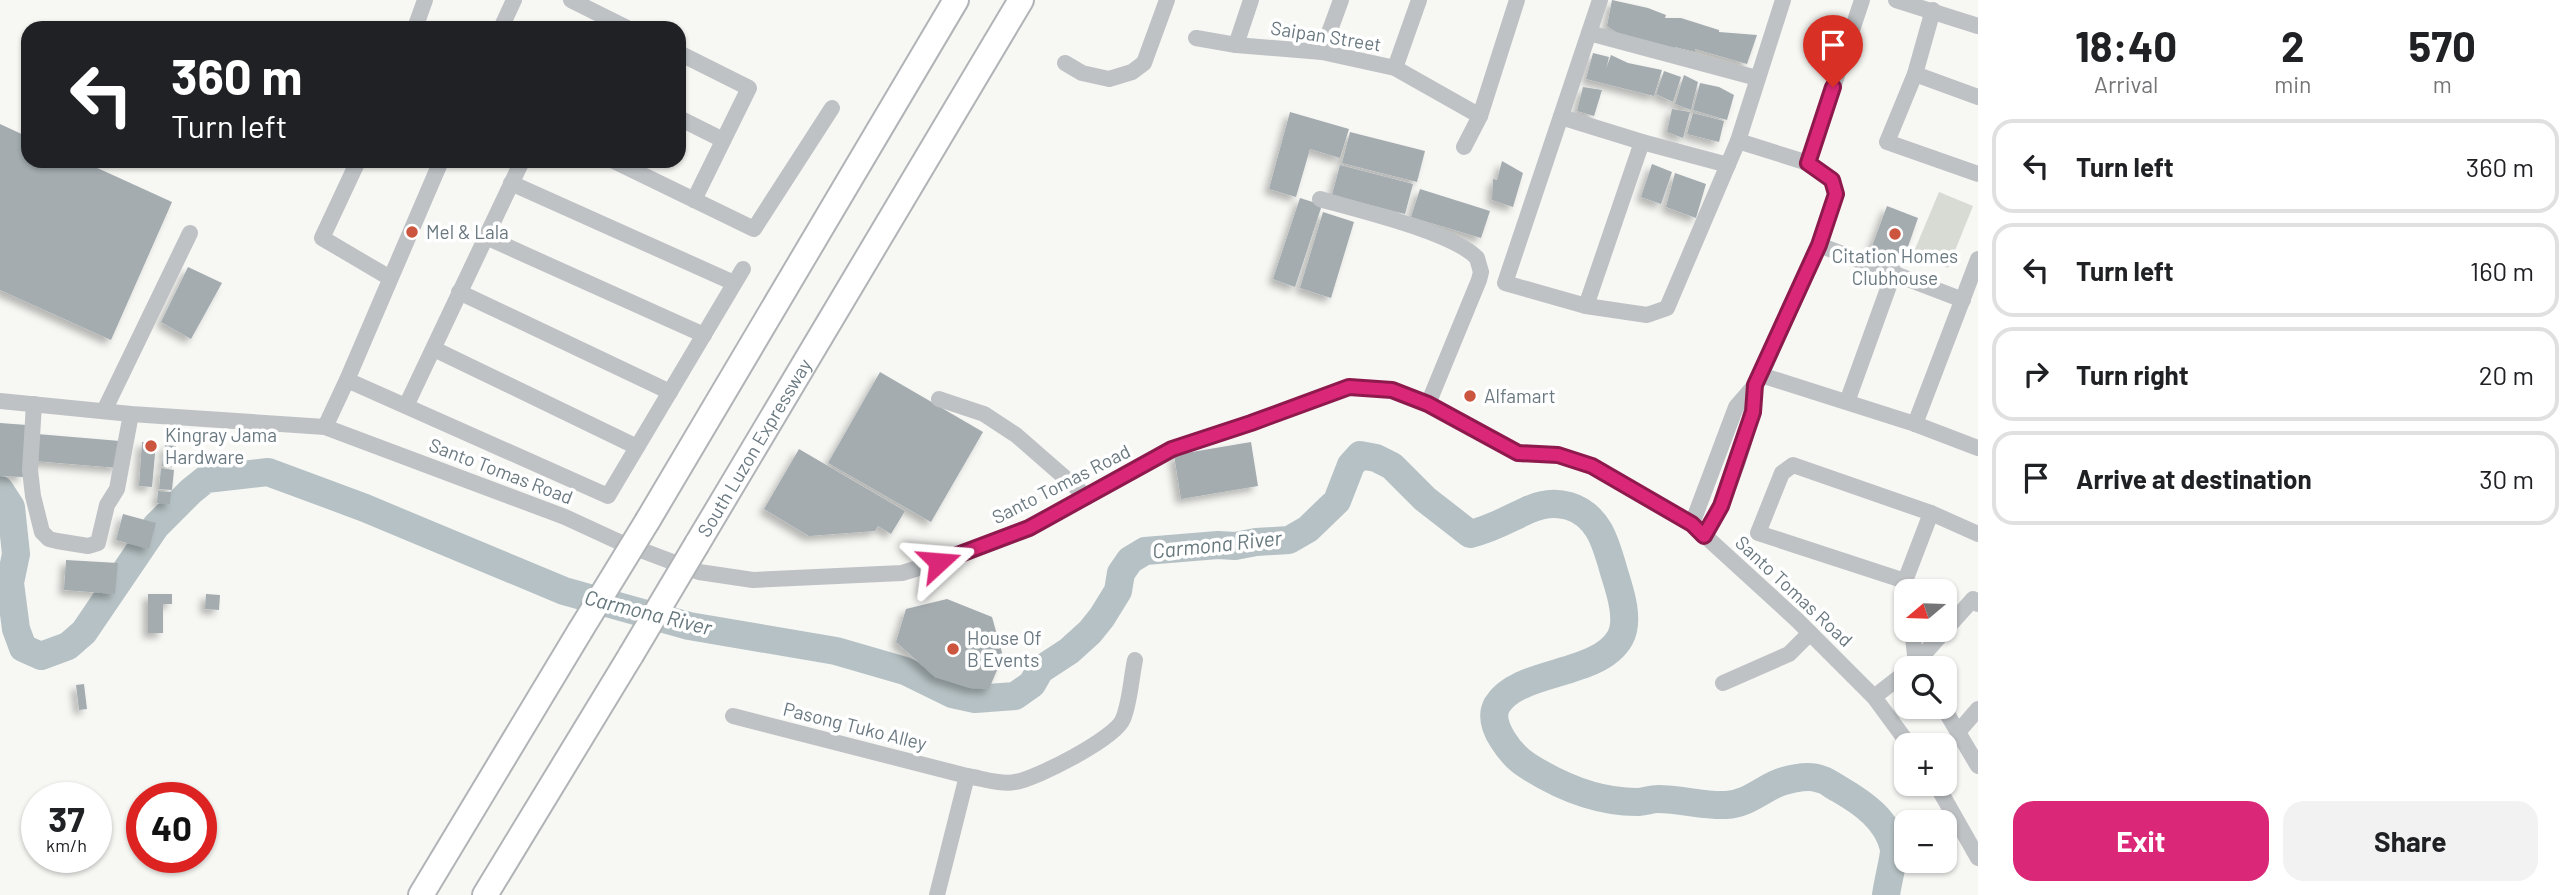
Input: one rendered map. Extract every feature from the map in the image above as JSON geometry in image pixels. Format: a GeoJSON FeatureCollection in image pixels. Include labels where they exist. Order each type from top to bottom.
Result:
{"type":"FeatureCollection","features":[{"type":"Feature","properties":{"kind":"highway"},"geometry":{"type":"LineString","coordinates":[[421,895],[648,520],[956,0]]}},
{"type":"Feature","properties":{"kind":"highway","name":"South Luzon Expressway"},"geometry":{"type":"LineString","coordinates":[[485,895],[1021,0]]}},
{"type":"Feature","properties":{"kind":"street"},"geometry":{"type":"LineString","coordinates":[[418,21],[425,0]]}},
{"type":"Feature","properties":{"kind":"street"},"geometry":{"type":"LineString","coordinates":[[504,21],[513,0]]}},
{"type":"Feature","properties":{"kind":"street"},"geometry":{"type":"LineString","coordinates":[[570,0],[613,21]]}},
{"type":"Feature","properties":{"kind":"street"},"geometry":{"type":"LineString","coordinates":[[1065,63],[1082,73],[1109,79],[1132,72],[1144,63],[1167,0]]}},
{"type":"Feature","properties":{"kind":"street"},"geometry":{"type":"LineString","coordinates":[[1236,45],[1251,0]]}},
{"type":"Feature","properties":{"kind":"street"},"geometry":{"type":"LineString","coordinates":[[1322,52],[1341,0]]}},
{"type":"Feature","properties":{"kind":"street"},"geometry":{"type":"LineString","coordinates":[[1395,68],[1419,0]]}},
{"type":"Feature","properties":{"kind":"street"},"geometry":{"type":"LineString","coordinates":[[1464,147],[1480,116],[1517,0]]}},
{"type":"Feature","properties":{"kind":"street"},"geometry":{"type":"LineString","coordinates":[[1600,0],[1505,283],[1586,306],[1647,316],[1667,308],[1738,141],[1783,0]]}},
{"type":"Feature","properties":{"kind":"street"},"geometry":{"type":"LineString","coordinates":[[1808,163],[1862,0]]}},
{"type":"Feature","properties":{"kind":"street"},"geometry":{"type":"LineString","coordinates":[[1896,0],[1978,26]]}},
{"type":"Feature","properties":{"kind":"street"},"geometry":{"type":"LineString","coordinates":[[1933,10],[1914,74],[1888,142],[1978,174]]}},
{"type":"Feature","properties":{"kind":"street"},"geometry":{"type":"LineString","coordinates":[[1589,33],[1757,78]]}},
{"type":"Feature","properties":{"kind":"street","name":"Saipan Street"},"geometry":{"type":"LineString","coordinates":[[1196,37],[1236,45],[1322,52],[1395,68],[1480,116]]}},
{"type":"Feature","properties":{"kind":"street"},"geometry":{"type":"LineString","coordinates":[[686,56],[749,88],[694,200]]}},
{"type":"Feature","properties":{"kind":"street"},"geometry":{"type":"LineString","coordinates":[[1914,74],[1978,97]]}},
{"type":"Feature","properties":{"kind":"street"},"geometry":{"type":"LineString","coordinates":[[628,168],[754,229],[832,108]]}},
{"type":"Feature","properties":{"kind":"street"},"geometry":{"type":"LineString","coordinates":[[1561,117],[1728,165]]}},
{"type":"Feature","properties":{"kind":"street"},"geometry":{"type":"LineString","coordinates":[[686,122],[723,140]]}},
{"type":"Feature","properties":{"kind":"street"},"geometry":{"type":"LineString","coordinates":[[1704,536],[1720,507],[1733,471],[1753,412],[1758,380],[1819,245],[1836,194],[1832,180],[1808,163],[1738,141]]}},
{"type":"Feature","properties":{"kind":"street"},"geometry":{"type":"LineString","coordinates":[[1586,306],[1642,142]]}},
{"type":"Feature","properties":{"kind":"street"},"geometry":{"type":"LineString","coordinates":[[355,168],[322,238],[390,278]]}},
{"type":"Feature","properties":{"kind":"street"},"geometry":{"type":"LineString","coordinates":[[325,427],[438,168]]}},
{"type":"Feature","properties":{"kind":"street"},"geometry":{"type":"LineString","coordinates":[[406,405],[518,168]]}},
{"type":"Feature","properties":{"kind":"street"},"geometry":{"type":"LineString","coordinates":[[347,380],[608,496],[739,276],[511,183]]}},
{"type":"Feature","properties":{"kind":"street"},"geometry":{"type":"LineString","coordinates":[[1320,199],[1427,231],[1454,242],[1477,258],[1481,272],[1479,279],[1428,404]]}},
{"type":"Feature","properties":{"kind":"street"},"geometry":{"type":"LineString","coordinates":[[104,411],[190,233]]}},
{"type":"Feature","properties":{"kind":"street"},"geometry":{"type":"LineString","coordinates":[[486,237],[704,335]]}},
{"type":"Feature","properties":{"kind":"street"},"geometry":{"type":"LineString","coordinates":[[1819,245],[1963,300]]}},
{"type":"Feature","properties":{"kind":"street"},"geometry":{"type":"LineString","coordinates":[[1915,424],[1978,259]]}},
{"type":"Feature","properties":{"kind":"street"},"geometry":{"type":"LineString","coordinates":[[1847,402],[1894,272]]}},
{"type":"Feature","properties":{"kind":"street"},"geometry":{"type":"LineString","coordinates":[[459,292],[670,392]]}},
{"type":"Feature","properties":{"kind":"street"},"geometry":{"type":"LineString","coordinates":[[434,349],[637,447]]}},
{"type":"Feature","properties":{"kind":"street"},"geometry":{"type":"LineString","coordinates":[[1758,380],[1847,402],[1978,448]]}},
{"type":"Feature","properties":{"kind":"street"},"geometry":{"type":"LineString","coordinates":[[1692,524],[1735,407],[1758,380]]}},
{"type":"Feature","properties":{"kind":"street","name":"Santo Tomas Road"},"geometry":{"type":"LineString","coordinates":[[0,401],[131,414],[325,427],[565,517],[617,541],[699,572],[753,580],[902,573],[958,556],[1029,528],[1172,449],[1349,387],[1392,390],[1428,404],[1518,453],[1558,455],[1592,466],[1692,524],[1874,697],[1900,733]]}},
{"type":"Feature","properties":{"kind":"street"},"geometry":{"type":"LineString","coordinates":[[939,399],[984,414],[1016,435],[1087,497]]}},
{"type":"Feature","properties":{"kind":"street"},"geometry":{"type":"LineString","coordinates":[[34,404],[30,470],[33,496],[43,532],[49,539],[88,546],[98,543],[107,505],[117,489],[131,414]]}},
{"type":"Feature","properties":{"kind":"street"},"geometry":{"type":"LineString","coordinates":[[1714,464],[1733,471]]}},
{"type":"Feature","properties":{"kind":"street"},"geometry":{"type":"LineString","coordinates":[[1894,582],[1758,533],[1782,472],[1793,464],[1931,513],[1978,534]]}},
{"type":"Feature","properties":{"kind":"street"},"geometry":{"type":"LineString","coordinates":[[1908,579],[1931,513]]}},
{"type":"Feature","properties":{"kind":"street"},"geometry":{"type":"LineString","coordinates":[[1957,615],[1976,599]]}},
{"type":"Feature","properties":{"kind":"street"},"geometry":{"type":"LineString","coordinates":[[1723,683],[1789,654],[1810,634]]}},
{"type":"Feature","properties":{"kind":"street","name":"Pasong Tuko Alley"},"geometry":{"type":"LineString","coordinates":[[733,716],[967,776],[1007,782],[1025,779],[1055,768],[1114,731],[1123,720],[1135,660]]}},
{"type":"Feature","properties":{"kind":"street"},"geometry":{"type":"LineString","coordinates":[[1874,697],[1894,682]]}},
{"type":"Feature","properties":{"kind":"street"},"geometry":{"type":"LineString","coordinates":[[1958,732],[1978,709]]}},
{"type":"Feature","properties":{"kind":"street"},"geometry":{"type":"LineString","coordinates":[[1950,719],[1978,766]]}},
{"type":"Feature","properties":{"kind":"street"},"geometry":{"type":"LineString","coordinates":[[937,895],[967,776]]}},
{"type":"Feature","properties":{"kind":"street"},"geometry":{"type":"LineString","coordinates":[[1943,796],[1978,858]]}},
{"type":"Feature","properties":{"kind":"shaded area"},"geometry":{"type":"Polygon","coordinates":[[[1939,192],[1973,206],[1948,268],[1913,254],[1939,192]]]}},
{"type":"Feature","properties":{"kind":"building"},"geometry":{"type":"Polygon","coordinates":[[[1612,0],[1648,8],[1666,15],[1665,18],[1681,18],[1719,32],[1757,35],[1747,64],[1695,49],[1695,52],[1675,49],[1620,35],[1607,26],[1612,0]]]}},
{"type":"Feature","properties":{"kind":"building"},"geometry":{"type":"Polygon","coordinates":[[[1593,53],[1609,57],[1606,69],[1611,55],[1628,63],[1662,70],[1654,96],[1586,79],[1593,53]]]}},
{"type":"Feature","properties":{"kind":"building"},"geometry":{"type":"Polygon","coordinates":[[[1664,71],[1681,77],[1673,102],[1656,94],[1664,71]]]}},
{"type":"Feature","properties":{"kind":"building"},"geometry":{"type":"Polygon","coordinates":[[[1684,75],[1698,82],[1691,110],[1675,104],[1684,75]]]}},
{"type":"Feature","properties":{"kind":"building"},"geometry":{"type":"Polygon","coordinates":[[[1700,83],[1719,87],[1734,95],[1727,120],[1693,110],[1700,83]]]}},
{"type":"Feature","properties":{"kind":"building"},"geometry":{"type":"Polygon","coordinates":[[[1583,87],[1602,90],[1594,116],[1577,111],[1583,87]]]}},
{"type":"Feature","properties":{"kind":"building"},"geometry":{"type":"Polygon","coordinates":[[[1672,109],[1690,112],[1683,138],[1667,132],[1672,109]]]}},
{"type":"Feature","properties":{"kind":"building"},"geometry":{"type":"Polygon","coordinates":[[[1290,112],[1349,129],[1340,158],[1310,149],[1296,197],[1269,189],[1290,112]]]}},
{"type":"Feature","properties":{"kind":"building"},"geometry":{"type":"Polygon","coordinates":[[[1693,113],[1724,121],[1719,142],[1687,134],[1693,113]]]}},
{"type":"Feature","properties":{"kind":"building"},"geometry":{"type":"Polygon","coordinates":[[[0,124],[21,134],[21,168],[97,168],[172,202],[111,340],[0,290],[0,124]]]}},
{"type":"Feature","properties":{"kind":"building"},"geometry":{"type":"Polygon","coordinates":[[[1350,132],[1425,151],[1417,182],[1342,163],[1350,132]]]}},
{"type":"Feature","properties":{"kind":"building"},"geometry":{"type":"Polygon","coordinates":[[[1502,161],[1523,173],[1513,207],[1492,200],[1493,179],[1497,180],[1502,161]]]}},
{"type":"Feature","properties":{"kind":"building"},"geometry":{"type":"Polygon","coordinates":[[[1652,164],[1672,172],[1661,204],[1641,197],[1652,164]]]}},
{"type":"Feature","properties":{"kind":"building"},"geometry":{"type":"Polygon","coordinates":[[[1340,165],[1413,184],[1405,214],[1332,195],[1340,165]]]}},
{"type":"Feature","properties":{"kind":"building"},"geometry":{"type":"Polygon","coordinates":[[[1675,173],[1706,184],[1696,218],[1666,207],[1675,173]]]}},
{"type":"Feature","properties":{"kind":"building"},"geometry":{"type":"Polygon","coordinates":[[[1420,189],[1490,211],[1481,238],[1411,217],[1420,189]]]}},
{"type":"Feature","properties":{"kind":"building"},"geometry":{"type":"Polygon","coordinates":[[[1300,198],[1322,205],[1295,287],[1273,279],[1300,198]]]}},
{"type":"Feature","properties":{"kind":"building","name":"Citation Homes Clubhouse"},"geometry":{"type":"Polygon","coordinates":[[[1887,206],[1918,218],[1903,261],[1871,249],[1887,206]]]}},
{"type":"Feature","properties":{"kind":"building"},"geometry":{"type":"Polygon","coordinates":[[[1323,212],[1354,222],[1331,298],[1300,288],[1323,212]]]}},
{"type":"Feature","properties":{"kind":"building"},"geometry":{"type":"Polygon","coordinates":[[[188,267],[222,283],[191,339],[161,322],[188,267]]]}},
{"type":"Feature","properties":{"kind":"building"},"geometry":{"type":"Polygon","coordinates":[[[880,372],[983,432],[931,522],[828,463],[880,372]]]}},
{"type":"Feature","properties":{"kind":"building"},"geometry":{"type":"Polygon","coordinates":[[[0,423],[27,425],[23,477],[0,476],[0,423]]]}},
{"type":"Feature","properties":{"kind":"building"},"geometry":{"type":"Polygon","coordinates":[[[37,434],[120,441],[118,468],[34,461],[37,434]]]}},
{"type":"Feature","properties":{"kind":"building"},"geometry":{"type":"Polygon","coordinates":[[[142,442],[156,443],[152,487],[139,486],[142,442]]]}},
{"type":"Feature","properties":{"kind":"building"},"geometry":{"type":"Polygon","coordinates":[[[1251,442],[1258,486],[1181,499],[1174,455],[1251,442]]]}},
{"type":"Feature","properties":{"kind":"building"},"geometry":{"type":"Polygon","coordinates":[[[165,445],[176,446],[175,456],[164,455],[165,445]]]}},
{"type":"Feature","properties":{"kind":"building"},"geometry":{"type":"Polygon","coordinates":[[[799,449],[905,511],[891,534],[878,526],[875,531],[809,536],[764,509],[799,449]]]}},
{"type":"Feature","properties":{"kind":"building"},"geometry":{"type":"Polygon","coordinates":[[[163,457],[175,458],[174,467],[162,466],[163,457]]]}},
{"type":"Feature","properties":{"kind":"building"},"geometry":{"type":"Polygon","coordinates":[[[161,468],[174,470],[172,490],[159,489],[161,468]]]}},
{"type":"Feature","properties":{"kind":"building"},"geometry":{"type":"Polygon","coordinates":[[[158,491],[171,492],[170,504],[157,503],[158,491]]]}},
{"type":"Feature","properties":{"kind":"building"},"geometry":{"type":"Polygon","coordinates":[[[123,514],[156,523],[149,549],[116,540],[123,514]]]}},
{"type":"Feature","properties":{"kind":"building"},"geometry":{"type":"Polygon","coordinates":[[[66,560],[118,563],[115,594],[64,590],[66,560]]]}},
{"type":"Feature","properties":{"kind":"building"},"geometry":{"type":"Polygon","coordinates":[[[148,594],[172,594],[172,604],[163,604],[163,633],[148,633],[148,594]]]}},
{"type":"Feature","properties":{"kind":"building"},"geometry":{"type":"Polygon","coordinates":[[[206,594],[220,595],[219,610],[205,609],[206,594]]]}},
{"type":"Feature","properties":{"kind":"building","name":"House Of B Events"},"geometry":{"type":"Polygon","coordinates":[[[947,599],[992,617],[1003,656],[989,689],[970,688],[935,677],[896,642],[906,609],[947,599]]]}},
{"type":"Feature","properties":{"kind":"building"},"geometry":{"type":"Polygon","coordinates":[[[84,684],[87,709],[79,710],[76,685],[84,684]]]}},
{"type":"Feature","properties":{"kind":"waterway","name":"Carmona River"},"geometry":{"type":"LineString","coordinates":[[0,490],[11,507],[16,554],[10,583],[16,629],[23,648],[41,656],[68,646],[84,632],[156,526],[191,491],[206,479],[268,472],[365,508],[564,591],[689,626],[836,651],[905,671],[952,694],[975,699],[1015,696],[1032,684],[1040,670],[1069,651],[1102,617],[1118,591],[1121,573],[1130,560],[1145,551],[1289,540],[1308,529],[1337,501],[1351,465],[1360,455],[1376,458],[1392,466],[1425,499],[1470,534],[1493,527],[1533,508],[1553,504],[1579,510],[1588,516],[1600,532],[1621,596],[1623,631],[1609,651],[1595,660],[1522,685],[1508,693],[1497,705],[1495,722],[1502,739],[1522,761],[1566,787],[1608,799],[1637,802],[1667,799],[1735,804],[1777,783],[1807,777],[1822,780],[1865,806],[1886,829],[1894,849],[1886,895]]}},
{"type":"Feature","properties":{"kind":"place","name":"Mel & Lala"},"geometry":{"type":"Point","coordinates":[412,232]}},
{"type":"Feature","properties":{"kind":"place","name":"Citation Homes Clubhouse"},"geometry":{"type":"Point","coordinates":[1895,234]}},
{"type":"Feature","properties":{"kind":"place","name":"Alfamart"},"geometry":{"type":"Point","coordinates":[1470,396]}},
{"type":"Feature","properties":{"kind":"place","name":"Kingray Jama Hardware"},"geometry":{"type":"Point","coordinates":[151,446]}},
{"type":"Feature","properties":{"kind":"place","name":"House Of B Events"},"geometry":{"type":"Point","coordinates":[953,649]}},
{"type":"Feature","properties":{"kind":"route"},"geometry":{"type":"LineString","coordinates":[[939,562],[1029,528],[1172,449],[1349,387],[1392,390],[1428,404],[1518,453],[1558,455],[1592,466],[1692,524],[1704,536],[1721,506],[1753,412],[1755,385],[1819,245],[1836,194],[1832,180],[1808,163],[1833,87]]}}]}
